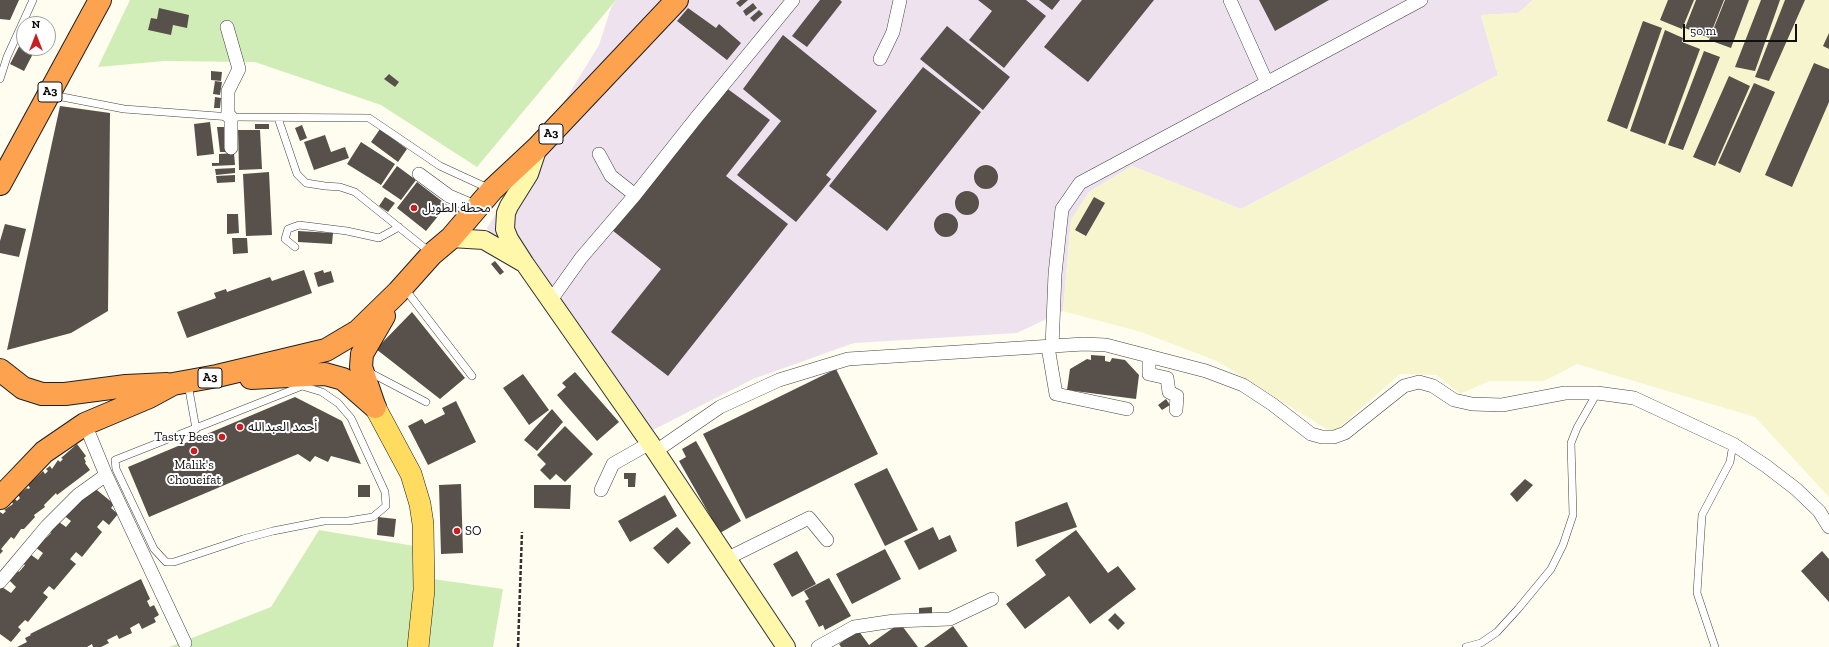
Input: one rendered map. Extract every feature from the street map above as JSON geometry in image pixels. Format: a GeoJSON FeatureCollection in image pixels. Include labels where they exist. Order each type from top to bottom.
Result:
{"type":"FeatureCollection","features":[{"type":"Feature","properties":{"kind":"highway","name":"A3"},"geometry":{"type":"LineString","coordinates":[[0,184],[100,0]]}},
{"type":"Feature","properties":{"kind":"highway","name":"A3"},"geometry":{"type":"LineString","coordinates":[[0,498],[44,452],[85,424],[180,383],[217,376],[326,350],[358,331],[401,290],[432,254],[451,238],[492,190],[538,147],[677,0]]}},
{"type":"Feature","properties":{"kind":"highway"},"geometry":{"type":"LineString","coordinates":[[375,407],[360,368],[362,354],[401,290]]}},
{"type":"Feature","properties":{"kind":"highway"},"geometry":{"type":"LineString","coordinates":[[0,370],[23,388],[42,394],[65,394],[126,386],[180,383]]}},
{"type":"Feature","properties":{"kind":"highway"},"geometry":{"type":"LineString","coordinates":[[217,376],[262,378],[325,374],[343,379],[375,407]]}},
{"type":"Feature","properties":{"kind":"main road"},"geometry":{"type":"LineString","coordinates":[[538,147],[530,174],[509,206],[505,221],[505,229],[509,238],[525,264],[653,447],[726,559],[786,647]]}},
{"type":"Feature","properties":{"kind":"main road"},"geometry":{"type":"LineString","coordinates":[[451,238],[484,240],[525,264]]}},
{"type":"Feature","properties":{"kind":"main road"},"geometry":{"type":"LineString","coordinates":[[375,407],[411,474],[420,504],[423,524],[424,590],[418,647]]}},
{"type":"Feature","properties":{"kind":"street"},"geometry":{"type":"LineString","coordinates":[[551,300],[581,258],[635,195],[793,0]]}},
{"type":"Feature","properties":{"kind":"street"},"geometry":{"type":"LineString","coordinates":[[880,59],[893,32],[900,0]]}},
{"type":"Feature","properties":{"kind":"street"},"geometry":{"type":"LineString","coordinates":[[1230,0],[1267,83]]}},
{"type":"Feature","properties":{"kind":"street"},"geometry":{"type":"LineString","coordinates":[[1127,409],[1056,394],[1050,347],[1055,274],[1062,209],[1080,183],[1421,0]]}},
{"type":"Feature","properties":{"kind":"street"},"geometry":{"type":"LineString","coordinates":[[227,27],[239,69],[228,90],[232,148]]}},
{"type":"Feature","properties":{"kind":"street"},"geometry":{"type":"LineString","coordinates":[[599,154],[611,176],[635,195]]}},
{"type":"Feature","properties":{"kind":"street"},"geometry":{"type":"LineString","coordinates":[[419,174],[449,196],[477,208]]}},
{"type":"Feature","properties":{"kind":"street"},"geometry":{"type":"LineString","coordinates":[[601,490],[613,464],[653,447],[720,407],[779,380],[848,359],[1084,344],[1106,345],[1206,370],[1243,384],[1311,434],[1322,436],[1334,437],[1345,433],[1404,386],[1419,382],[1433,386],[1454,400],[1472,404],[1502,405],[1566,393],[1597,393],[1634,398],[1733,444],[1766,466],[1796,489],[1819,511],[1829,527]]}},
{"type":"Feature","properties":{"kind":"street"},"geometry":{"type":"LineString","coordinates":[[1149,356],[1149,374],[1167,378],[1169,392],[1177,396],[1176,410]]}},
{"type":"Feature","properties":{"kind":"street"},"geometry":{"type":"LineString","coordinates":[[85,424],[106,475],[183,646]]}},
{"type":"Feature","properties":{"kind":"street"},"geometry":{"type":"LineString","coordinates":[[0,582],[47,526],[78,495],[106,475]]}},
{"type":"Feature","properties":{"kind":"street"},"geometry":{"type":"LineString","coordinates":[[726,559],[809,518],[827,540]]}},
{"type":"Feature","properties":{"kind":"street"},"geometry":{"type":"LineString","coordinates":[[818,647],[854,627],[894,621],[950,619],[992,599]]}},
{"type":"Feature","properties":{"kind":"lane"},"geometry":{"type":"LineString","coordinates":[[0,79],[7,57],[33,0]]}},
{"type":"Feature","properties":{"kind":"lane"},"geometry":{"type":"LineString","coordinates":[[48,94],[124,109],[230,117],[369,118],[440,166],[492,190]]}},
{"type":"Feature","properties":{"kind":"lane"},"geometry":{"type":"LineString","coordinates":[[278,118],[297,174],[306,183],[340,187],[355,192],[432,254]]}},
{"type":"Feature","properties":{"kind":"lane"},"geometry":{"type":"LineString","coordinates":[[295,247],[285,239],[288,229],[299,225],[347,231],[378,238],[399,227]]}},
{"type":"Feature","properties":{"kind":"lane"},"geometry":{"type":"LineString","coordinates":[[401,290],[472,376]]}},
{"type":"Feature","properties":{"kind":"lane"},"geometry":{"type":"LineString","coordinates":[[360,368],[426,402]]}},
{"type":"Feature","properties":{"kind":"lane"},"geometry":{"type":"LineString","coordinates":[[180,383],[196,429]]}},
{"type":"Feature","properties":{"kind":"lane"},"geometry":{"type":"LineString","coordinates":[[302,386],[322,392],[338,403],[351,418],[385,492],[386,506],[373,517],[348,521],[324,521],[273,531],[243,539],[174,562],[166,562],[154,548],[116,469],[115,460],[196,429],[302,386]]}},
{"type":"Feature","properties":{"kind":"lane"},"geometry":{"type":"LineString","coordinates":[[1466,647],[1481,643],[1497,632],[1551,569],[1563,546],[1573,515],[1570,456],[1571,443],[1577,428],[1597,393]]}},
{"type":"Feature","properties":{"kind":"lane"},"geometry":{"type":"LineString","coordinates":[[1715,647],[1697,593],[1702,515],[1730,462],[1733,444]]}},
{"type":"Feature","properties":{"kind":"path"},"geometry":{"type":"LineString","coordinates":[[518,647],[522,532]]}},
{"type":"Feature","properties":{"kind":"shaded area"},"geometry":{"type":"Polygon","coordinates":[[[616,0],[1533,0],[1518,13],[1481,15],[1498,75],[1241,209],[1132,166],[1089,192],[1071,220],[1063,311],[1017,333],[854,343],[753,379],[649,432],[487,228],[599,45],[611,8],[616,0]]]}},
{"type":"Feature","properties":{"kind":"shaded area"},"geometry":{"type":"Polygon","coordinates":[[[1533,0],[1829,0],[1829,497],[1755,417],[1577,364],[1544,381],[1489,381],[1460,394],[1437,375],[1400,374],[1333,433],[1217,361],[1141,332],[1063,311],[1071,220],[1089,192],[1132,166],[1241,209],[1498,75],[1481,15],[1518,13],[1533,0]]]}},
{"type":"Feature","properties":{"kind":"green space"},"geometry":{"type":"Polygon","coordinates":[[[130,0],[616,0],[477,167],[381,105],[255,62],[164,61],[98,67],[130,0]]]}},
{"type":"Feature","properties":{"kind":"green space"},"geometry":{"type":"Polygon","coordinates":[[[319,530],[414,546],[426,578],[503,589],[493,647],[169,647],[271,607],[319,530]]]}},
{"type":"Feature","properties":{"kind":"building"},"geometry":{"type":"Polygon","coordinates":[[[0,0],[19,0],[10,20],[0,19],[0,0]]]}},
{"type":"Feature","properties":{"kind":"building"},"geometry":{"type":"Polygon","coordinates":[[[740,0],[748,0],[740,7],[736,3],[740,0]]]}},
{"type":"Feature","properties":{"kind":"building"},"geometry":{"type":"Polygon","coordinates":[[[820,0],[840,0],[842,2],[807,47],[792,36],[820,0]]]}},
{"type":"Feature","properties":{"kind":"building"},"geometry":{"type":"Polygon","coordinates":[[[978,0],[1026,0],[1046,16],[1004,68],[969,40],[992,11],[978,0]]]}},
{"type":"Feature","properties":{"kind":"building"},"geometry":{"type":"Polygon","coordinates":[[[1039,0],[1060,0],[1052,10],[1039,0]]]}},
{"type":"Feature","properties":{"kind":"building"},"geometry":{"type":"Polygon","coordinates":[[[1082,0],[1154,0],[1088,82],[1044,47],[1082,0]]]}},
{"type":"Feature","properties":{"kind":"building"},"geometry":{"type":"Polygon","coordinates":[[[1259,0],[1329,0],[1275,31],[1259,0]]]}},
{"type":"Feature","properties":{"kind":"building"},"geometry":{"type":"Polygon","coordinates":[[[1668,0],[1694,0],[1682,29],[1660,20],[1668,0]]]}},
{"type":"Feature","properties":{"kind":"building"},"geometry":{"type":"Polygon","coordinates":[[[1696,0],[1724,0],[1709,38],[1685,28],[1696,0]]]}},
{"type":"Feature","properties":{"kind":"building"},"geometry":{"type":"Polygon","coordinates":[[[1725,0],[1749,0],[1731,48],[1709,40],[1725,0]]]}},
{"type":"Feature","properties":{"kind":"building"},"geometry":{"type":"Polygon","coordinates":[[[1761,0],[1780,0],[1755,71],[1735,67],[1761,0]]]}},
{"type":"Feature","properties":{"kind":"building"},"geometry":{"type":"Polygon","coordinates":[[[1785,0],[1805,0],[1769,81],[1755,77],[1785,0]]]}},
{"type":"Feature","properties":{"kind":"building"},"geometry":{"type":"Polygon","coordinates":[[[753,3],[757,8],[746,16],[743,11],[753,3]]]}},
{"type":"Feature","properties":{"kind":"building"},"geometry":{"type":"Polygon","coordinates":[[[159,8],[189,15],[187,28],[173,25],[171,35],[148,30],[151,18],[157,19],[159,8]]]}},
{"type":"Feature","properties":{"kind":"building"},"geometry":{"type":"Polygon","coordinates":[[[688,8],[716,28],[719,24],[741,43],[727,60],[677,21],[688,8]]]}},
{"type":"Feature","properties":{"kind":"building"},"geometry":{"type":"Polygon","coordinates":[[[759,10],[763,14],[754,22],[750,18],[759,10]]]}},
{"type":"Feature","properties":{"kind":"building"},"geometry":{"type":"Polygon","coordinates":[[[1643,21],[1662,28],[1627,129],[1607,121],[1643,21]]]}},
{"type":"Feature","properties":{"kind":"building"},"geometry":{"type":"Polygon","coordinates":[[[947,26],[1010,77],[983,110],[920,59],[947,26]]]}},
{"type":"Feature","properties":{"kind":"building"},"geometry":{"type":"Polygon","coordinates":[[[1665,30],[1683,38],[1682,42],[1700,49],[1665,144],[1630,131],[1665,30]]]}},
{"type":"Feature","properties":{"kind":"building"},"geometry":{"type":"Polygon","coordinates":[[[1829,33],[1829,49],[1823,46],[1829,33]]]}},
{"type":"Feature","properties":{"kind":"building"},"geometry":{"type":"Polygon","coordinates":[[[783,35],[877,111],[826,175],[831,179],[796,222],[737,175],[781,121],[743,89],[783,35]]]}},
{"type":"Feature","properties":{"kind":"building"},"geometry":{"type":"Polygon","coordinates":[[[1704,51],[1720,57],[1683,150],[1668,145],[1704,51]]]}},
{"type":"Feature","properties":{"kind":"building"},"geometry":{"type":"Polygon","coordinates":[[[16,52],[16,56],[32,56],[24,71],[10,64],[16,52]]]}},
{"type":"Feature","properties":{"kind":"building"},"geometry":{"type":"Polygon","coordinates":[[[1814,63],[1829,69],[1829,102],[1792,187],[1765,175],[1814,63]]]}},
{"type":"Feature","properties":{"kind":"building"},"geometry":{"type":"Polygon","coordinates":[[[923,67],[981,112],[887,231],[829,186],[923,67]]]}},
{"type":"Feature","properties":{"kind":"building"},"geometry":{"type":"Polygon","coordinates":[[[211,71],[222,72],[221,81],[211,80],[211,71]]]}},
{"type":"Feature","properties":{"kind":"building"},"geometry":{"type":"Polygon","coordinates":[[[389,74],[399,82],[395,87],[384,79],[389,74]]]}},
{"type":"Feature","properties":{"kind":"building"},"geometry":{"type":"Polygon","coordinates":[[[1729,76],[1750,86],[1715,166],[1693,157],[1729,76]]]}},
{"type":"Feature","properties":{"kind":"building"},"geometry":{"type":"Polygon","coordinates":[[[215,81],[222,82],[220,95],[213,94],[215,81]]]}},
{"type":"Feature","properties":{"kind":"building"},"geometry":{"type":"Polygon","coordinates":[[[1754,83],[1775,92],[1740,173],[1718,163],[1754,83]]]}},
{"type":"Feature","properties":{"kind":"building"},"geometry":{"type":"Polygon","coordinates":[[[725,87],[770,120],[726,176],[788,224],[668,376],[611,332],[661,269],[612,230],[725,87]]]}},
{"type":"Feature","properties":{"kind":"building"},"geometry":{"type":"Polygon","coordinates":[[[215,97],[221,98],[220,108],[214,108],[215,97]]]}},
{"type":"Feature","properties":{"kind":"building"},"geometry":{"type":"Polygon","coordinates":[[[60,106],[110,113],[108,311],[71,333],[7,350],[60,106]]]}},
{"type":"Feature","properties":{"kind":"building"},"geometry":{"type":"Polygon","coordinates":[[[210,122],[214,154],[197,156],[194,124],[210,122]]]}},
{"type":"Feature","properties":{"kind":"building"},"geometry":{"type":"Polygon","coordinates":[[[255,124],[269,124],[269,129],[255,129],[255,124]]]}},
{"type":"Feature","properties":{"kind":"building"},"geometry":{"type":"Polygon","coordinates":[[[302,125],[307,138],[300,141],[295,128],[302,125]]]}},
{"type":"Feature","properties":{"kind":"building"},"geometry":{"type":"Polygon","coordinates":[[[217,127],[225,127],[226,152],[220,152],[217,127]]]}},
{"type":"Feature","properties":{"kind":"building"},"geometry":{"type":"Polygon","coordinates":[[[380,129],[407,149],[398,162],[371,142],[380,129]]]}},
{"type":"Feature","properties":{"kind":"building"},"geometry":{"type":"Polygon","coordinates":[[[238,130],[260,130],[262,169],[239,170],[238,130]]]}},
{"type":"Feature","properties":{"kind":"building"},"geometry":{"type":"Polygon","coordinates":[[[325,135],[331,152],[345,147],[349,158],[314,170],[304,142],[325,135]]]}},
{"type":"Feature","properties":{"kind":"building"},"geometry":{"type":"Polygon","coordinates":[[[361,142],[395,164],[381,185],[347,164],[361,142]]]}},
{"type":"Feature","properties":{"kind":"building"},"geometry":{"type":"Polygon","coordinates":[[[234,153],[235,165],[212,166],[212,163],[219,163],[219,154],[234,153]]]}},
{"type":"Feature","properties":{"kind":"building"},"geometry":{"type":"Polygon","coordinates":[[[986,165],[995,168],[998,177],[995,186],[986,189],[977,186],[974,177],[977,168],[986,165]]]}},
{"type":"Feature","properties":{"kind":"building"},"geometry":{"type":"Polygon","coordinates":[[[397,166],[416,180],[401,200],[382,187],[397,166]]]}},
{"type":"Feature","properties":{"kind":"building"},"geometry":{"type":"Polygon","coordinates":[[[235,168],[235,173],[216,175],[215,169],[235,168]]]}},
{"type":"Feature","properties":{"kind":"building"},"geometry":{"type":"Polygon","coordinates":[[[269,172],[272,235],[246,236],[243,174],[269,172]]]}},
{"type":"Feature","properties":{"kind":"building"},"geometry":{"type":"Polygon","coordinates":[[[235,175],[235,182],[217,183],[216,176],[235,175]]]}},
{"type":"Feature","properties":{"kind":"building"},"geometry":{"type":"Polygon","coordinates":[[[417,182],[447,205],[426,231],[397,208],[417,182]]]}},
{"type":"Feature","properties":{"kind":"building"},"geometry":{"type":"Polygon","coordinates":[[[967,191],[976,194],[979,203],[976,212],[967,215],[958,212],[955,203],[958,194],[967,191]]]}},
{"type":"Feature","properties":{"kind":"building"},"geometry":{"type":"Polygon","coordinates":[[[385,197],[395,203],[388,212],[379,206],[385,197]]]}},
{"type":"Feature","properties":{"kind":"building"},"geometry":{"type":"Polygon","coordinates":[[[1094,197],[1105,203],[1086,236],[1075,230],[1094,197]]]}},
{"type":"Feature","properties":{"kind":"building"},"geometry":{"type":"Polygon","coordinates":[[[946,213],[955,216],[958,225],[955,234],[946,237],[937,234],[934,225],[937,216],[946,213]]]}},
{"type":"Feature","properties":{"kind":"building"},"geometry":{"type":"Polygon","coordinates":[[[227,214],[238,214],[239,233],[227,234],[227,214]]]}},
{"type":"Feature","properties":{"kind":"building"},"geometry":{"type":"Polygon","coordinates":[[[5,224],[26,229],[19,257],[0,253],[0,241],[5,224]]]}},
{"type":"Feature","properties":{"kind":"building"},"geometry":{"type":"Polygon","coordinates":[[[298,231],[333,233],[332,244],[298,242],[298,231]]]}},
{"type":"Feature","properties":{"kind":"building"},"geometry":{"type":"Polygon","coordinates":[[[232,238],[247,238],[248,253],[233,254],[232,238]]]}},
{"type":"Feature","properties":{"kind":"building"},"geometry":{"type":"Polygon","coordinates":[[[495,261],[504,272],[500,275],[491,264],[495,261]]]}},
{"type":"Feature","properties":{"kind":"building"},"geometry":{"type":"Polygon","coordinates":[[[304,270],[312,293],[187,338],[177,312],[216,298],[214,293],[226,289],[227,292],[270,277],[272,281],[304,270]]]}},
{"type":"Feature","properties":{"kind":"building"},"geometry":{"type":"Polygon","coordinates":[[[323,270],[324,273],[331,271],[334,282],[318,287],[314,273],[323,270]]]}},
{"type":"Feature","properties":{"kind":"building"},"geometry":{"type":"Polygon","coordinates":[[[412,312],[465,378],[440,399],[376,349],[412,312]]]}},
{"type":"Feature","properties":{"kind":"building"},"geometry":{"type":"Polygon","coordinates":[[[1091,355],[1105,356],[1105,361],[1110,362],[1112,358],[1125,360],[1139,375],[1136,399],[1067,390],[1070,369],[1087,359],[1091,360],[1091,355]]]}},
{"type":"Feature","properties":{"kind":"building"},"geometry":{"type":"Polygon","coordinates":[[[836,369],[878,454],[746,519],[703,434],[836,369]]]}},
{"type":"Feature","properties":{"kind":"building"},"geometry":{"type":"Polygon","coordinates":[[[575,372],[619,422],[597,441],[557,395],[566,387],[562,383],[575,372]]]}},
{"type":"Feature","properties":{"kind":"building"},"geometry":{"type":"Polygon","coordinates":[[[523,374],[549,410],[529,425],[503,388],[523,374]]]}},
{"type":"Feature","properties":{"kind":"building"},"geometry":{"type":"Polygon","coordinates":[[[295,397],[342,421],[361,464],[331,456],[328,462],[315,456],[310,462],[298,454],[149,517],[128,467],[295,397]]]}},
{"type":"Feature","properties":{"kind":"building"},"geometry":{"type":"Polygon","coordinates":[[[1166,399],[1170,405],[1162,410],[1158,405],[1166,399]]]}},
{"type":"Feature","properties":{"kind":"building"},"geometry":{"type":"Polygon","coordinates":[[[456,401],[476,442],[428,465],[408,426],[422,419],[425,424],[445,414],[442,408],[456,401]]]}},
{"type":"Feature","properties":{"kind":"building"},"geometry":{"type":"Polygon","coordinates":[[[552,409],[563,422],[537,451],[524,440],[552,409]]]}},
{"type":"Feature","properties":{"kind":"building"},"geometry":{"type":"Polygon","coordinates":[[[565,426],[593,454],[565,482],[556,474],[550,480],[540,470],[546,464],[537,455],[565,426]]]}},
{"type":"Feature","properties":{"kind":"building"},"geometry":{"type":"Polygon","coordinates":[[[696,441],[741,521],[720,533],[679,461],[686,457],[682,449],[696,441]]]}},
{"type":"Feature","properties":{"kind":"building"},"geometry":{"type":"Polygon","coordinates":[[[77,444],[86,456],[84,458],[85,463],[90,470],[57,495],[56,493],[44,505],[45,507],[34,515],[35,517],[24,529],[21,529],[14,539],[11,537],[1,549],[3,551],[0,554],[0,512],[3,514],[6,511],[4,510],[13,504],[12,502],[15,499],[17,501],[20,498],[18,495],[27,488],[30,488],[28,485],[43,471],[45,474],[48,471],[46,469],[50,466],[52,469],[58,460],[60,462],[63,459],[61,458],[77,444]]]}},
{"type":"Feature","properties":{"kind":"building"},"geometry":{"type":"Polygon","coordinates":[[[887,468],[918,530],[885,546],[854,484],[887,468]]]}},
{"type":"Feature","properties":{"kind":"building"},"geometry":{"type":"Polygon","coordinates":[[[624,473],[636,473],[635,487],[628,487],[628,479],[624,479],[624,473]]]}},
{"type":"Feature","properties":{"kind":"building"},"geometry":{"type":"Polygon","coordinates":[[[1525,479],[1533,485],[1517,502],[1510,494],[1525,479]]]}},
{"type":"Feature","properties":{"kind":"building"},"geometry":{"type":"Polygon","coordinates":[[[461,484],[463,553],[441,554],[439,485],[461,484]]]}},
{"type":"Feature","properties":{"kind":"building"},"geometry":{"type":"Polygon","coordinates":[[[358,485],[370,485],[370,497],[358,497],[358,485]]]}},
{"type":"Feature","properties":{"kind":"building"},"geometry":{"type":"Polygon","coordinates":[[[534,485],[571,485],[570,509],[534,508],[534,485]]]}},
{"type":"Feature","properties":{"kind":"building"},"geometry":{"type":"Polygon","coordinates":[[[92,486],[114,504],[111,508],[118,514],[109,525],[103,520],[97,527],[102,532],[82,557],[76,552],[70,559],[76,564],[54,590],[49,586],[43,593],[48,597],[28,622],[25,620],[18,627],[21,630],[11,642],[0,634],[0,589],[2,587],[11,593],[16,587],[8,579],[16,569],[19,572],[25,565],[22,563],[30,554],[38,560],[43,553],[35,547],[44,536],[46,538],[51,533],[48,531],[59,522],[66,527],[71,521],[62,514],[92,486]]]}},
{"type":"Feature","properties":{"kind":"building"},"geometry":{"type":"Polygon","coordinates":[[[665,495],[677,516],[630,542],[618,521],[665,495]]]}},
{"type":"Feature","properties":{"kind":"building"},"geometry":{"type":"Polygon","coordinates":[[[1067,502],[1077,527],[1017,547],[1015,522],[1067,502]]]}},
{"type":"Feature","properties":{"kind":"building"},"geometry":{"type":"Polygon","coordinates":[[[378,517],[396,519],[394,537],[377,535],[378,517]]]}},
{"type":"Feature","properties":{"kind":"building"},"geometry":{"type":"Polygon","coordinates":[[[677,527],[691,543],[668,564],[653,548],[677,527]]]}},
{"type":"Feature","properties":{"kind":"building"},"geometry":{"type":"Polygon","coordinates":[[[933,527],[939,540],[950,535],[957,551],[919,570],[904,541],[933,527]]]}},
{"type":"Feature","properties":{"kind":"building"},"geometry":{"type":"Polygon","coordinates":[[[1076,530],[1108,573],[1118,566],[1136,589],[1090,624],[1069,596],[1025,629],[1006,604],[1046,575],[1035,560],[1076,530]]]}},
{"type":"Feature","properties":{"kind":"building"},"geometry":{"type":"Polygon","coordinates":[[[885,549],[901,579],[852,604],[836,574],[885,549]]]}},
{"type":"Feature","properties":{"kind":"building"},"geometry":{"type":"Polygon","coordinates":[[[797,551],[816,584],[792,597],[773,564],[797,551]]]}},
{"type":"Feature","properties":{"kind":"building"},"geometry":{"type":"Polygon","coordinates":[[[1822,551],[1829,559],[1829,602],[1801,571],[1822,551]]]}},
{"type":"Feature","properties":{"kind":"building"},"geometry":{"type":"Polygon","coordinates":[[[829,578],[851,616],[825,630],[823,625],[819,627],[805,601],[809,599],[804,591],[829,578]]]}},
{"type":"Feature","properties":{"kind":"building"},"geometry":{"type":"Polygon","coordinates":[[[141,579],[150,599],[147,601],[150,607],[154,605],[159,615],[154,618],[156,622],[142,629],[139,623],[130,628],[132,633],[119,639],[117,635],[107,640],[109,643],[101,647],[93,647],[92,644],[87,647],[17,647],[27,642],[25,638],[31,635],[30,634],[141,579]]]}},
{"type":"Feature","properties":{"kind":"building"},"geometry":{"type":"Polygon","coordinates":[[[932,607],[932,613],[919,614],[919,608],[932,607]]]}},
{"type":"Feature","properties":{"kind":"building"},"geometry":{"type":"Polygon","coordinates":[[[1115,613],[1125,623],[1118,630],[1108,620],[1115,613]]]}},
{"type":"Feature","properties":{"kind":"building"},"geometry":{"type":"Polygon","coordinates":[[[900,623],[918,647],[841,647],[839,644],[858,630],[869,645],[900,623]]]}},
{"type":"Feature","properties":{"kind":"building"},"geometry":{"type":"Polygon","coordinates":[[[953,626],[968,647],[924,647],[953,626]]]}},
{"type":"Feature","properties":{"kind":"place","name":"محطة الطويل"},"geometry":{"type":"Point","coordinates":[414,208]}},
{"type":"Feature","properties":{"kind":"place","name":"أحمد العبدالله"},"geometry":{"type":"Point","coordinates":[240,427]}},
{"type":"Feature","properties":{"kind":"place","name":"Tasty Bees"},"geometry":{"type":"Point","coordinates":[222,437]}},
{"type":"Feature","properties":{"kind":"place","name":"Malik's Choueifat"},"geometry":{"type":"Point","coordinates":[194,451]}},
{"type":"Feature","properties":{"kind":"place","name":"SO"},"geometry":{"type":"Point","coordinates":[457,531]}}]}
